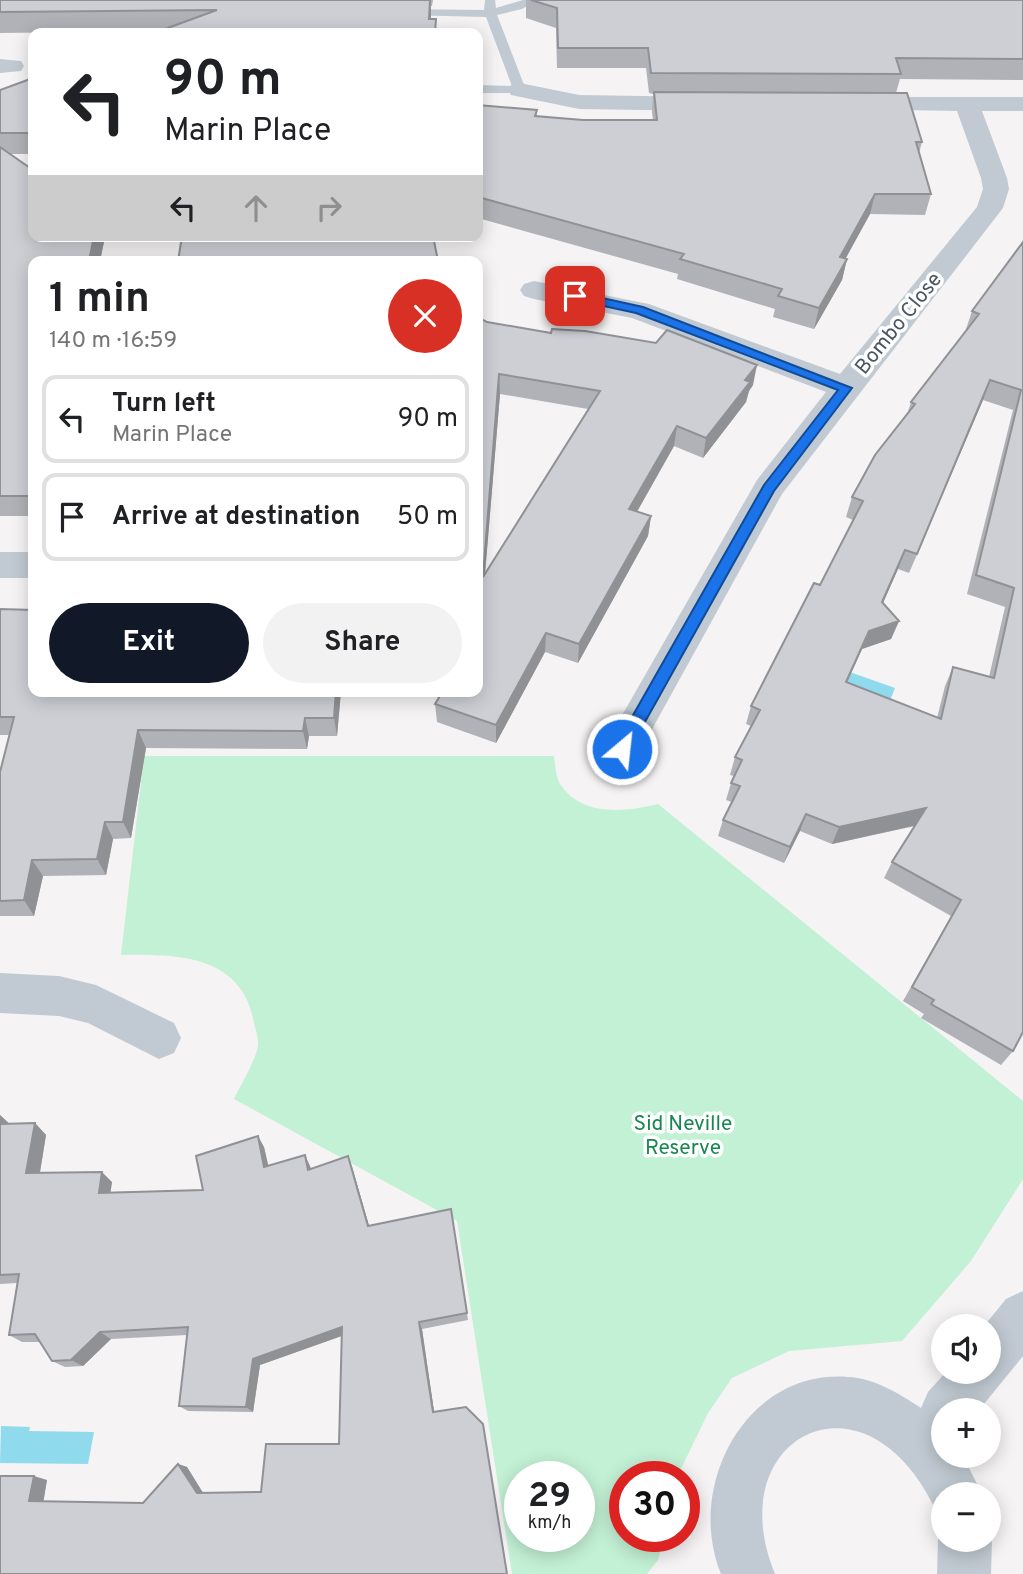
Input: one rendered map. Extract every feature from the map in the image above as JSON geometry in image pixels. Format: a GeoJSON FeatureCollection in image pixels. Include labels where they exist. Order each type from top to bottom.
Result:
{"type":"FeatureCollection","features":[{"type":"Feature","properties":{"kind":"street"},"geometry":{"type":"LineString","coordinates":[[520,90],[605,103],[730,104]]}},
{"type":"Feature","properties":{"kind":"street"},"geometry":{"type":"LineString","coordinates":[[828,104],[1023,104]]}},
{"type":"Feature","properties":{"kind":"street","name":"Bombo Close"},"geometry":{"type":"LineString","coordinates":[[622,749],[769,488],[990,208],[996,189],[994,178],[967,104]]}},
{"type":"Feature","properties":{"kind":"street"},"geometry":{"type":"LineString","coordinates":[[534,290],[639,310],[846,388]]}},
{"type":"Feature","properties":{"kind":"street"},"geometry":{"type":"LineString","coordinates":[[0,565],[28,565]]}},
{"type":"Feature","properties":{"kind":"street"},"geometry":{"type":"LineString","coordinates":[[0,993],[59,996],[96,1005],[159,1038]]}},
{"type":"Feature","properties":{"kind":"street"},"geometry":{"type":"LineString","coordinates":[[1001,1344],[1023,1316]]}},
{"type":"Feature","properties":{"kind":"street"},"geometry":{"type":"LineString","coordinates":[[956,1398],[968,1384]]}},
{"type":"Feature","properties":{"kind":"street"},"geometry":{"type":"LineString","coordinates":[[748,1574],[742,1560],[735,1513],[743,1469],[762,1434],[793,1410],[829,1400],[868,1406],[905,1426],[931,1422]]}},
{"type":"Feature","properties":{"kind":"street"},"geometry":{"type":"LineString","coordinates":[[964,1574],[965,1552]]}},
{"type":"Feature","properties":{"kind":"lane"},"geometry":{"type":"LineString","coordinates":[[395,12],[490,6],[517,8],[531,0]]}},
{"type":"Feature","properties":{"kind":"lane"},"geometry":{"type":"LineString","coordinates":[[483,89],[520,90],[490,6]]}},
{"type":"Feature","properties":{"kind":"green space","name":"Sid Neville Reserve"},"geometry":{"type":"Polygon","coordinates":[[[144,756],[554,756],[560,784],[569,795],[580,802],[592,807],[618,810],[658,804],[1023,1101],[1023,1179],[971,1261],[902,1341],[789,1351],[732,1378],[708,1413],[685,1461],[609,1461],[609,1552],[660,1552],[658,1560],[647,1574],[512,1574],[509,1552],[595,1552],[595,1461],[504,1461],[504,1523],[457,1221],[234,1099],[255,1057],[258,1042],[245,997],[234,981],[219,970],[202,962],[162,955],[121,955],[144,756]]]}},
{"type":"Feature","properties":{"kind":"water"},"geometry":{"type":"Polygon","coordinates":[[[844,670],[895,688],[887,708],[836,688],[844,670]]]}},
{"type":"Feature","properties":{"kind":"water"},"geometry":{"type":"Polygon","coordinates":[[[1,1426],[30,1427],[29,1431],[94,1432],[88,1464],[0,1463],[1,1426]]]}},
{"type":"Feature","properties":{"kind":"building"},"geometry":{"type":"Polygon","coordinates":[[[0,0],[430,0],[429,19],[436,19],[435,28],[168,28],[217,10],[0,12],[0,0]]]}},
{"type":"Feature","properties":{"kind":"building"},"geometry":{"type":"Polygon","coordinates":[[[531,0],[1023,0],[1023,59],[896,58],[901,74],[651,73],[648,48],[558,48],[557,8],[531,0]]]}},
{"type":"Feature","properties":{"kind":"building"},"geometry":{"type":"Polygon","coordinates":[[[28,80],[28,133],[0,133],[0,90],[28,80]]]}},
{"type":"Feature","properties":{"kind":"building"},"geometry":{"type":"Polygon","coordinates":[[[654,92],[907,93],[922,142],[916,142],[931,194],[875,194],[840,257],[847,259],[819,308],[778,296],[782,289],[680,259],[684,254],[483,198],[483,105],[537,110],[535,116],[583,120],[657,120],[654,92]]]}},
{"type":"Feature","properties":{"kind":"building"},"geometry":{"type":"Polygon","coordinates":[[[0,147],[28,167],[28,242],[93,242],[90,256],[28,256],[28,496],[0,496],[0,147]]]}},
{"type":"Feature","properties":{"kind":"building"},"geometry":{"type":"Polygon","coordinates":[[[181,242],[434,242],[437,256],[179,256],[181,242]]]}},
{"type":"Feature","properties":{"kind":"building"},"geometry":{"type":"Polygon","coordinates":[[[1023,242],[1023,1032],[1013,1051],[931,1004],[934,1000],[912,987],[961,900],[892,862],[926,808],[839,827],[806,814],[790,847],[723,820],[740,786],[731,783],[742,760],[735,757],[760,710],[751,706],[814,583],[820,585],[863,501],[852,497],[875,455],[915,404],[911,402],[979,314],[972,311],[1023,242]],[[990,380],[917,554],[905,550],[882,602],[899,621],[869,631],[846,682],[941,719],[953,667],[994,678],[1014,588],[976,575],[1021,390],[990,380]]]}},
{"type":"Feature","properties":{"kind":"building"},"geometry":{"type":"Polygon","coordinates":[[[483,320],[551,333],[552,329],[585,331],[656,343],[667,330],[757,365],[745,380],[750,382],[706,438],[677,426],[629,509],[651,516],[579,644],[546,633],[496,725],[435,704],[439,697],[483,697],[483,577],[483,320]],[[499,374],[483,577],[600,391],[499,374]]]}},
{"type":"Feature","properties":{"kind":"building"},"geometry":{"type":"Polygon","coordinates":[[[0,609],[28,610],[28,697],[336,697],[334,718],[305,718],[303,731],[138,730],[123,822],[105,822],[97,859],[32,860],[24,900],[0,901],[0,772],[14,717],[0,717],[0,609]]]}},
{"type":"Feature","properties":{"kind":"building"},"geometry":{"type":"Polygon","coordinates":[[[35,1123],[26,1173],[102,1172],[99,1193],[203,1190],[196,1156],[258,1136],[264,1167],[305,1155],[308,1170],[348,1156],[368,1226],[451,1209],[467,1313],[419,1322],[433,1412],[466,1407],[483,1424],[507,1574],[0,1574],[0,1476],[34,1476],[29,1501],[143,1503],[178,1464],[197,1493],[261,1492],[266,1444],[339,1444],[342,1327],[253,1359],[246,1407],[179,1406],[188,1327],[100,1332],[71,1360],[52,1361],[35,1334],[9,1335],[19,1274],[0,1275],[0,1124],[35,1123]]]}},
{"type":"Feature","properties":{"kind":"route"},"geometry":{"type":"LineString","coordinates":[[575,296],[639,310],[846,388],[769,488],[689,625],[622,749]]}}]}
